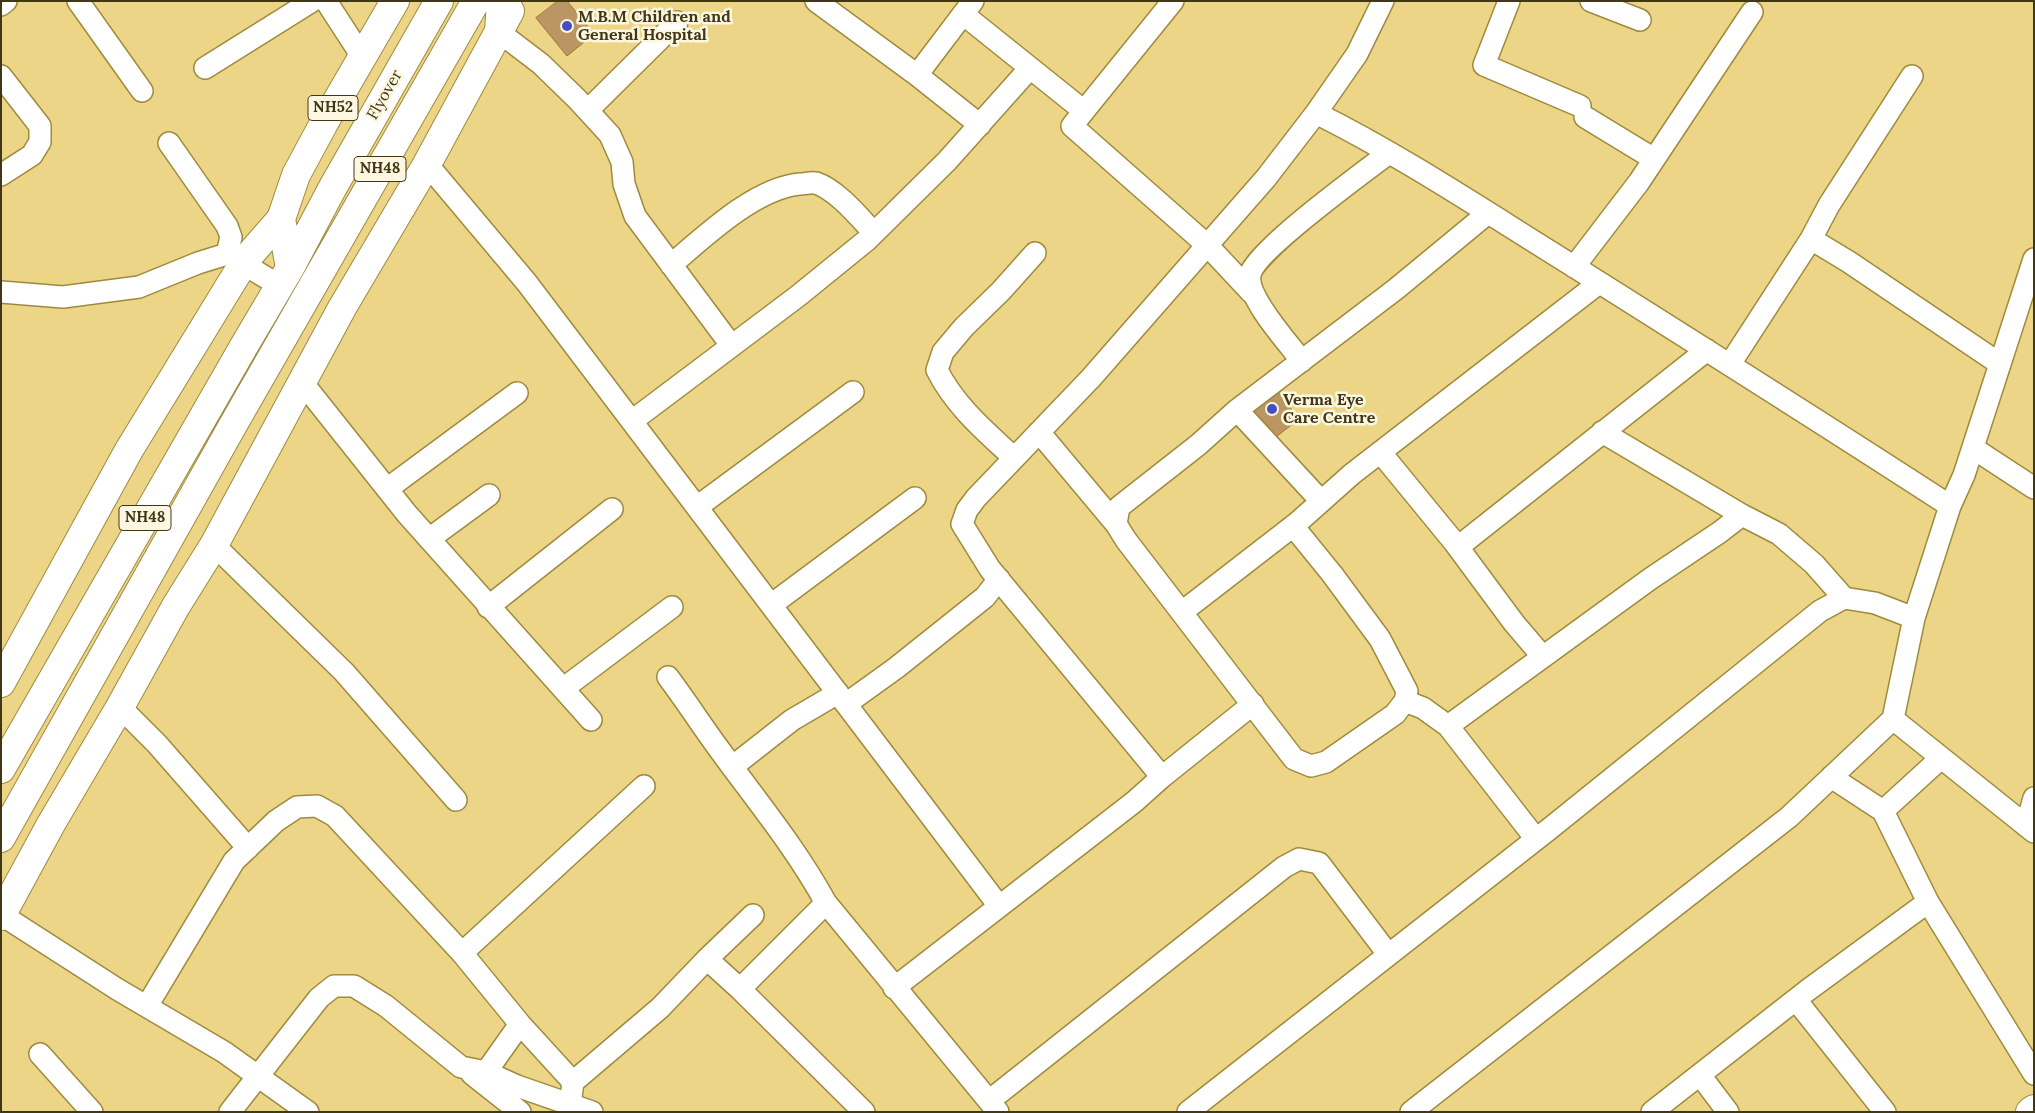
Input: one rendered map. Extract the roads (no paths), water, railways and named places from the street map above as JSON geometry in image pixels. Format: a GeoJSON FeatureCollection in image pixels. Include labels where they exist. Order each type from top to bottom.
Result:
{"type":"FeatureCollection","features":[{"type":"Feature","properties":{"kind":"main road","name":"NH52"},"geometry":{"type":"LineString","coordinates":[[285,277],[281,219],[296,175],[395,1]]}},
{"type":"Feature","properties":{"kind":"main road","name":"Flyover"},"geometry":{"type":"LineString","coordinates":[[285,277],[333,187],[439,1]]}},
{"type":"Feature","properties":{"kind":"main road","name":"NH48"},"geometry":{"type":"LineString","coordinates":[[1,838],[233,425],[476,1]]}},
{"type":"Feature","properties":{"kind":"main road"},"geometry":{"type":"LineString","coordinates":[[499,32],[501,1]]}},
{"type":"Feature","properties":{"kind":"main road"},"geometry":{"type":"LineString","coordinates":[[2,916],[51,824],[120,707],[176,606],[214,545],[342,308],[427,164],[514,1]]}},
{"type":"Feature","properties":{"kind":"main road"},"geometry":{"type":"LineString","coordinates":[[1,682],[8,655],[129,450],[235,260],[281,219]]}},
{"type":"Feature","properties":{"kind":"main road","name":"NH48"},"geometry":{"type":"LineString","coordinates":[[1,769],[285,277]]}},
{"type":"Feature","properties":{"kind":"main road"},"geometry":{"type":"LineString","coordinates":[[2030,1112],[2034,1109]]}},
{"type":"Feature","properties":{"kind":"street"},"geometry":{"type":"LineString","coordinates":[[1,5],[6,1]]}},
{"type":"Feature","properties":{"kind":"street"},"geometry":{"type":"LineString","coordinates":[[78,1],[142,91]]}},
{"type":"Feature","properties":{"kind":"street"},"geometry":{"type":"LineString","coordinates":[[205,68],[312,1]]}},
{"type":"Feature","properties":{"kind":"street"},"geometry":{"type":"LineString","coordinates":[[326,1],[363,58]]}},
{"type":"Feature","properties":{"kind":"street"},"geometry":{"type":"LineString","coordinates":[[816,1],[917,75],[980,125]]}},
{"type":"Feature","properties":{"kind":"street"},"geometry":{"type":"LineString","coordinates":[[1173,1],[1072,126],[1208,245],[1252,293],[1302,361]]}},
{"type":"Feature","properties":{"kind":"street"},"geometry":{"type":"LineString","coordinates":[[1162,777],[990,569],[962,524],[967,510],[976,498],[1090,378],[1266,178],[1316,113],[1357,54],[1383,1]]}},
{"type":"Feature","properties":{"kind":"street"},"geometry":{"type":"LineString","coordinates":[[1509,1],[1484,66],[1583,112],[1654,159]]}},
{"type":"Feature","properties":{"kind":"street"},"geometry":{"type":"LineString","coordinates":[[1591,1],[1640,20]]}},
{"type":"Feature","properties":{"kind":"street"},"geometry":{"type":"LineString","coordinates":[[917,75],[968,8],[1030,68],[1084,111]]}},
{"type":"Feature","properties":{"kind":"street"},"geometry":{"type":"LineString","coordinates":[[1574,267],[1639,182],[1752,12]]}},
{"type":"Feature","properties":{"kind":"street"},"geometry":{"type":"LineString","coordinates":[[588,110],[677,22]]}},
{"type":"Feature","properties":{"kind":"street"},"geometry":{"type":"LineString","coordinates":[[499,32],[541,64],[588,110],[610,135],[622,162],[624,184],[635,216],[732,345]]}},
{"type":"Feature","properties":{"kind":"street"},"geometry":{"type":"LineString","coordinates":[[632,422],[798,296],[874,233],[947,161],[1030,68]]}},
{"type":"Feature","properties":{"kind":"street"},"geometry":{"type":"LineString","coordinates":[[1,76],[40,126],[40,142],[32,155],[1,175]]}},
{"type":"Feature","properties":{"kind":"street"},"geometry":{"type":"LineString","coordinates":[[1730,364],[1811,239],[1829,205],[1912,76]]}},
{"type":"Feature","properties":{"kind":"street"},"geometry":{"type":"LineString","coordinates":[[1316,113],[1389,152],[1488,213],[1730,364],[1950,506]]}},
{"type":"Feature","properties":{"kind":"street"},"geometry":{"type":"LineString","coordinates":[[169,143],[227,226],[235,260]]}},
{"type":"Feature","properties":{"kind":"street"},"geometry":{"type":"LineString","coordinates":[[1252,293],[1250,275],[1256,263],[1278,241],[1389,152]]}},
{"type":"Feature","properties":{"kind":"street"},"geometry":{"type":"LineString","coordinates":[[427,164],[527,283],[1000,906]]}},
{"type":"Feature","properties":{"kind":"street"},"geometry":{"type":"LineString","coordinates":[[672,265],[718,226],[762,196],[787,185],[815,183],[837,196],[874,233]]}},
{"type":"Feature","properties":{"kind":"street"},"geometry":{"type":"LineString","coordinates":[[1116,524],[1119,507],[1146,484],[1198,445],[1237,410],[1396,289],[1488,213]]}},
{"type":"Feature","properties":{"kind":"street"},"geometry":{"type":"LineString","coordinates":[[1811,239],[1849,262],[2000,364]]}},
{"type":"Feature","properties":{"kind":"street"},"geometry":{"type":"LineString","coordinates":[[1014,458],[966,412],[945,386],[937,370],[943,352],[1035,252]]}},
{"type":"Feature","properties":{"kind":"street"},"geometry":{"type":"LineString","coordinates":[[1411,1112],[1434,1105],[1789,817],[1893,719],[1914,618],[1950,506],[1964,475],[2000,364],[2027,304],[2034,259]]}},
{"type":"Feature","properties":{"kind":"street"},"geometry":{"type":"LineString","coordinates":[[1,292],[63,297],[139,287],[198,263],[235,260],[285,277]]}},
{"type":"Feature","properties":{"kind":"street"},"geometry":{"type":"LineString","coordinates":[[1182,612],[1294,526],[1320,501],[1600,283]]}},
{"type":"Feature","properties":{"kind":"street"},"geometry":{"type":"LineString","coordinates":[[1458,547],[1707,350]]}},
{"type":"Feature","properties":{"kind":"street"},"geometry":{"type":"LineString","coordinates":[[302,382],[429,539],[488,607],[592,720]]}},
{"type":"Feature","properties":{"kind":"street"},"geometry":{"type":"LineString","coordinates":[[697,507],[853,392]]}},
{"type":"Feature","properties":{"kind":"street"},"geometry":{"type":"LineString","coordinates":[[387,489],[517,394]]}},
{"type":"Feature","properties":{"kind":"street"},"geometry":{"type":"LineString","coordinates":[[1237,410],[1320,501]]}},
{"type":"Feature","properties":{"kind":"street"},"geometry":{"type":"LineString","coordinates":[[1039,432],[1116,524],[1126,540],[1294,759],[1311,766],[1326,762],[1394,714],[1405,701],[1407,691],[1380,639],[1294,526]]}},
{"type":"Feature","properties":{"kind":"street"},"geometry":{"type":"LineString","coordinates":[[1602,432],[1742,515],[1779,534],[1814,564],[1844,598]]}},
{"type":"Feature","properties":{"kind":"street"},"geometry":{"type":"LineString","coordinates":[[1973,448],[2034,488]]}},
{"type":"Feature","properties":{"kind":"street"},"geometry":{"type":"LineString","coordinates":[[1381,453],[1458,547],[1514,623],[1543,657]]}},
{"type":"Feature","properties":{"kind":"street"},"geometry":{"type":"LineString","coordinates":[[429,539],[489,495]]}},
{"type":"Feature","properties":{"kind":"street"},"geometry":{"type":"LineString","coordinates":[[771,605],[915,498]]}},
{"type":"Feature","properties":{"kind":"street"},"geometry":{"type":"LineString","coordinates":[[488,607],[612,509]]}},
{"type":"Feature","properties":{"kind":"street"},"geometry":{"type":"LineString","coordinates":[[1448,726],[1650,579],[1742,515]]}},
{"type":"Feature","properties":{"kind":"street"},"geometry":{"type":"LineString","coordinates":[[214,545],[344,672],[456,800]]}},
{"type":"Feature","properties":{"kind":"street"},"geometry":{"type":"LineString","coordinates":[[732,766],[792,720],[842,699],[896,668],[978,602],[999,580]]}},
{"type":"Feature","properties":{"kind":"street"},"geometry":{"type":"LineString","coordinates":[[1188,1112],[1820,611],[1844,598],[1875,603],[1914,618]]}},
{"type":"Feature","properties":{"kind":"street"},"geometry":{"type":"LineString","coordinates":[[564,688],[672,607]]}},
{"type":"Feature","properties":{"kind":"street"},"geometry":{"type":"LineString","coordinates":[[668,677],[775,824],[812,877],[826,903],[993,1106],[1284,867],[1299,858],[1319,863],[1388,954]]}},
{"type":"Feature","properties":{"kind":"street"},"geometry":{"type":"LineString","coordinates":[[1405,701],[1423,708],[1448,726],[1536,838]]}},
{"type":"Feature","properties":{"kind":"street"},"geometry":{"type":"LineString","coordinates":[[894,988],[1134,802],[1253,704]]}},
{"type":"Feature","properties":{"kind":"street"},"geometry":{"type":"LineString","coordinates":[[120,707],[157,744],[248,848]]}},
{"type":"Feature","properties":{"kind":"street"},"geometry":{"type":"LineString","coordinates":[[1893,719],[2030,829]]}},
{"type":"Feature","properties":{"kind":"street"},"geometry":{"type":"LineString","coordinates":[[1884,810],[1941,758]]}},
{"type":"Feature","properties":{"kind":"street"},"geometry":{"type":"LineString","coordinates":[[1831,777],[1884,810],[1928,902],[2034,1074]]}},
{"type":"Feature","properties":{"kind":"street"},"geometry":{"type":"LineString","coordinates":[[462,953],[644,786]]}},
{"type":"Feature","properties":{"kind":"street"},"geometry":{"type":"LineString","coordinates":[[2030,829],[2034,798]]}},
{"type":"Feature","properties":{"kind":"street"},"geometry":{"type":"LineString","coordinates":[[147,1006],[234,862],[276,821],[298,807],[317,806],[335,816],[462,953],[520,1024],[574,1082]]}},
{"type":"Feature","properties":{"kind":"street"},"geometry":{"type":"LineString","coordinates":[[1652,1112],[1796,1000],[1928,902]]}},
{"type":"Feature","properties":{"kind":"street"},"geometry":{"type":"LineString","coordinates":[[740,989],[826,903]]}},
{"type":"Feature","properties":{"kind":"street"},"geometry":{"type":"LineString","coordinates":[[570,1104],[574,1082],[660,1008],[753,915]]}},
{"type":"Feature","properties":{"kind":"street"},"geometry":{"type":"LineString","coordinates":[[2,916],[224,1052],[308,1112]]}},
{"type":"Feature","properties":{"kind":"street"},"geometry":{"type":"LineString","coordinates":[[707,959],[740,989],[864,1112]]}},
{"type":"Feature","properties":{"kind":"street"},"geometry":{"type":"LineString","coordinates":[[230,1112],[319,998],[334,986],[354,986],[386,1006],[520,1112]]}},
{"type":"Feature","properties":{"kind":"street"},"geometry":{"type":"LineString","coordinates":[[1796,1000],[1885,1112]]}},
{"type":"Feature","properties":{"kind":"street"},"geometry":{"type":"LineString","coordinates":[[486,1072],[520,1024]]}},
{"type":"Feature","properties":{"kind":"street"},"geometry":{"type":"LineString","coordinates":[[40,1054],[92,1112]]}},
{"type":"Feature","properties":{"kind":"street"},"geometry":{"type":"LineString","coordinates":[[462,1066],[486,1072],[517,1086],[592,1112]]}},
{"type":"Feature","properties":{"kind":"street"},"geometry":{"type":"LineString","coordinates":[[1700,1075],[1728,1112]]}},
{"type":"Feature","properties":{"kind":"place","name":"M.B.M Children and General Hospital"},"geometry":{"type":"Point","coordinates":[567,26]}},
{"type":"Feature","properties":{"kind":"place","name":"Verma Eye Care Centre"},"geometry":{"type":"Point","coordinates":[1272,409]}}]}
